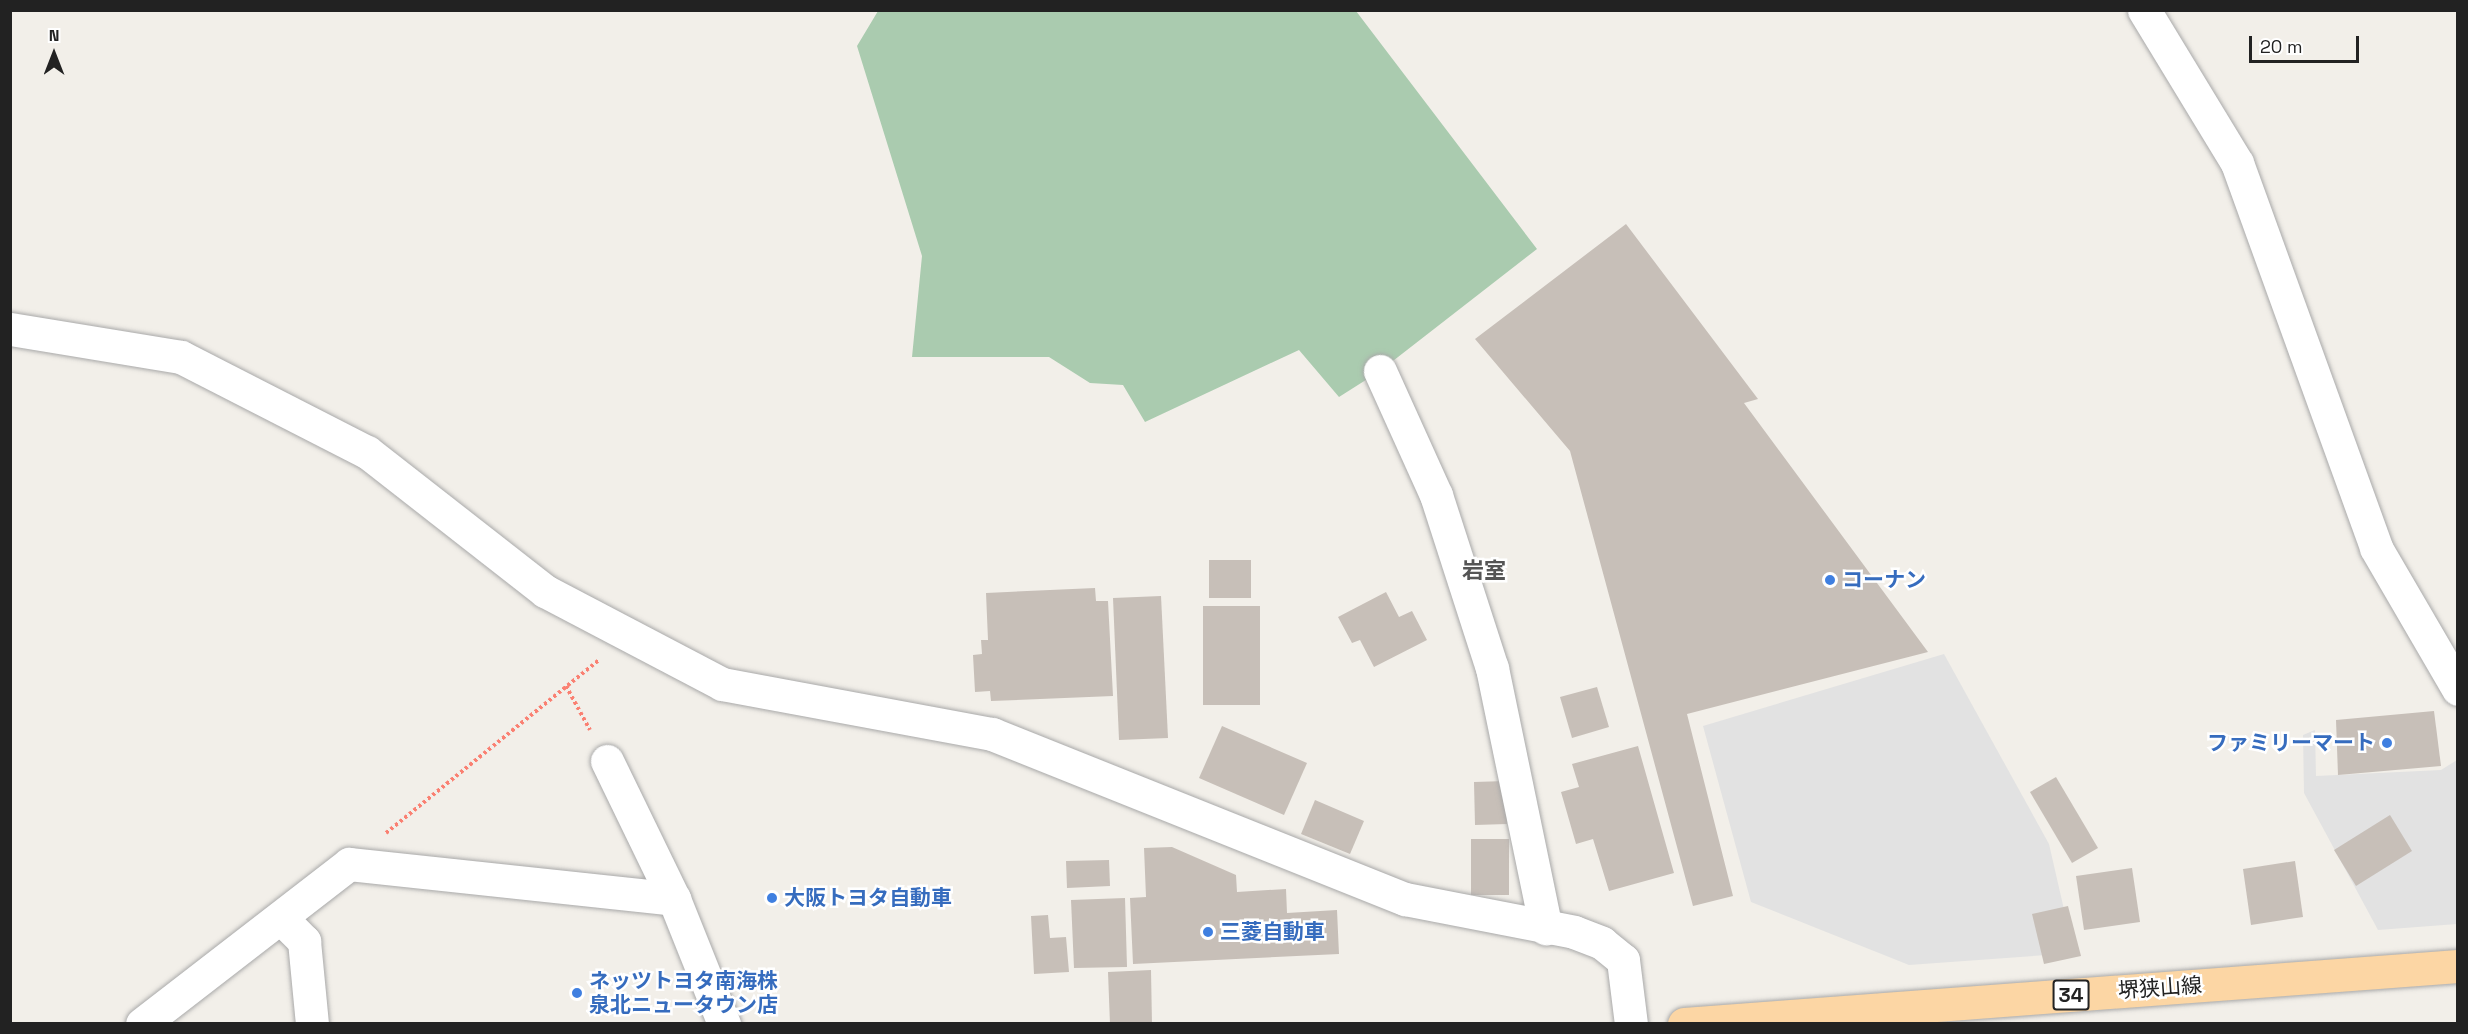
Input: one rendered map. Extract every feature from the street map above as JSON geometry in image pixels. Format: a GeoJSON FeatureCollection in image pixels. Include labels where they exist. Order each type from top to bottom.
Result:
{"type":"FeatureCollection","features":[{"type":"Feature","properties":{"kind":"main road","name":"堺狭山線"},"geometry":{"type":"LineString","coordinates":[[1684,1023],[2457,966]]}},
{"type":"Feature","properties":{"kind":"street"},"geometry":{"type":"LineString","coordinates":[[2144,10],[2237,163],[2376,548],[2457,689]]}},
{"type":"Feature","properties":{"kind":"street"},"geometry":{"type":"LineString","coordinates":[[10,329],[181,357],[367,452],[545,591],[722,684],[992,734],[1405,899],[1546,928],[1602,943],[1623,960],[1631,1023]]}},
{"type":"Feature","properties":{"kind":"street"},"geometry":{"type":"LineString","coordinates":[[1380,371],[1436,495],[1492,668],[1546,928]]}},
{"type":"Feature","properties":{"kind":"street"},"geometry":{"type":"LineString","coordinates":[[607,761],[674,899],[724,1023]]}},
{"type":"Feature","properties":{"kind":"street"},"geometry":{"type":"LineString","coordinates":[[142,1023],[349,864],[674,899]]}},
{"type":"Feature","properties":{"kind":"street"},"geometry":{"type":"LineString","coordinates":[[281,918],[304,941],[312,1023]]}},
{"type":"Feature","properties":{"kind":"path"},"geometry":{"type":"LineString","coordinates":[[349,864],[629,635]]}},
{"type":"Feature","properties":{"kind":"path"},"geometry":{"type":"LineString","coordinates":[[566,686],[607,761]]}},
{"type":"Feature","properties":{"kind":"green space"},"geometry":{"type":"Polygon","coordinates":[[[878,11],[1356,11],[1537,249],[1380,371],[1339,397],[1299,350],[1145,422],[1123,385],[1090,383],[1049,357],[912,357],[922,256],[857,46],[878,11]]]}},
{"type":"Feature","properties":{"kind":"shaded area"},"geometry":{"type":"Polygon","coordinates":[[[1944,654],[2049,844],[2074,953],[1909,965],[1751,902],[1703,726],[1944,654]]]}},
{"type":"Feature","properties":{"kind":"shaded area"},"geometry":{"type":"Polygon","coordinates":[[[2315,730],[2316,776],[2441,770],[2457,760],[2457,924],[2378,930],[2304,793],[2303,735],[2315,730]]]}},
{"type":"Feature","properties":{"kind":"building"},"geometry":{"type":"Polygon","coordinates":[[[1626,224],[1758,399],[1744,403],[1928,652],[1687,714],[1733,896],[1693,906],[1570,451],[1475,339],[1626,224]]]}},
{"type":"Feature","properties":{"kind":"building"},"geometry":{"type":"Polygon","coordinates":[[[1209,560],[1251,560],[1251,598],[1209,598],[1209,560]]]}},
{"type":"Feature","properties":{"kind":"building"},"geometry":{"type":"Polygon","coordinates":[[[1095,588],[1096,601],[1108,601],[1113,696],[991,701],[990,691],[975,692],[973,655],[982,654],[981,640],[988,640],[986,593],[1095,588]]]}},
{"type":"Feature","properties":{"kind":"building"},"geometry":{"type":"Polygon","coordinates":[[[1386,592],[1399,617],[1412,611],[1427,640],[1374,667],[1360,640],[1352,643],[1338,617],[1386,592]]]}},
{"type":"Feature","properties":{"kind":"building"},"geometry":{"type":"Polygon","coordinates":[[[1161,596],[1168,738],[1119,740],[1113,598],[1161,596]]]}},
{"type":"Feature","properties":{"kind":"building"},"geometry":{"type":"Polygon","coordinates":[[[1203,606],[1260,606],[1260,705],[1203,705],[1203,606]]]}},
{"type":"Feature","properties":{"kind":"building"},"geometry":{"type":"Polygon","coordinates":[[[1597,687],[1609,727],[1572,738],[1560,697],[1597,687]]]}},
{"type":"Feature","properties":{"kind":"building","name":"ファミリーマート"},"geometry":{"type":"Polygon","coordinates":[[[2434,711],[2441,766],[2338,775],[2336,720],[2434,711]]]}},
{"type":"Feature","properties":{"kind":"building"},"geometry":{"type":"Polygon","coordinates":[[[1222,726],[1307,763],[1284,815],[1199,778],[1222,726]]]}},
{"type":"Feature","properties":{"kind":"building"},"geometry":{"type":"Polygon","coordinates":[[[1638,746],[1674,873],[1609,891],[1593,839],[1576,844],[1561,792],[1579,787],[1572,764],[1638,746]]]}},
{"type":"Feature","properties":{"kind":"building"},"geometry":{"type":"Polygon","coordinates":[[[2056,777],[2098,848],[2072,863],[2030,792],[2056,777]]]}},
{"type":"Feature","properties":{"kind":"building"},"geometry":{"type":"Polygon","coordinates":[[[1506,781],[1507,824],[1475,825],[1474,782],[1506,781]]]}},
{"type":"Feature","properties":{"kind":"building"},"geometry":{"type":"Polygon","coordinates":[[[1315,800],[1364,821],[1350,854],[1301,834],[1315,800]]]}},
{"type":"Feature","properties":{"kind":"building"},"geometry":{"type":"Polygon","coordinates":[[[2390,815],[2412,851],[2356,886],[2334,850],[2390,815]]]}},
{"type":"Feature","properties":{"kind":"building"},"geometry":{"type":"Polygon","coordinates":[[[1471,839],[1509,839],[1509,895],[1471,895],[1471,839]]]}},
{"type":"Feature","properties":{"kind":"building"},"geometry":{"type":"Polygon","coordinates":[[[1172,847],[1236,875],[1237,892],[1286,889],[1287,913],[1337,910],[1339,954],[1133,964],[1130,898],[1146,897],[1144,848],[1172,847]]]}},
{"type":"Feature","properties":{"kind":"building"},"geometry":{"type":"Polygon","coordinates":[[[1109,860],[1110,886],[1067,888],[1066,861],[1109,860]]]}},
{"type":"Feature","properties":{"kind":"building"},"geometry":{"type":"Polygon","coordinates":[[[2295,861],[2303,917],[2251,925],[2243,869],[2295,861]]]}},
{"type":"Feature","properties":{"kind":"building"},"geometry":{"type":"Polygon","coordinates":[[[2132,868],[2140,922],[2084,930],[2076,876],[2132,868]]]}},
{"type":"Feature","properties":{"kind":"building"},"geometry":{"type":"Polygon","coordinates":[[[1125,898],[1127,967],[1074,968],[1071,900],[1125,898]]]}},
{"type":"Feature","properties":{"kind":"building"},"geometry":{"type":"Polygon","coordinates":[[[2068,906],[2081,956],[2044,964],[2032,914],[2068,906]]]}},
{"type":"Feature","properties":{"kind":"building"},"geometry":{"type":"Polygon","coordinates":[[[1048,915],[1050,938],[1066,937],[1069,972],[1034,974],[1031,916],[1048,915]]]}},
{"type":"Feature","properties":{"kind":"building"},"geometry":{"type":"Polygon","coordinates":[[[1151,970],[1152,1024],[1110,1024],[1108,972],[1151,970]]]}},
{"type":"Feature","properties":{"kind":"place","name":"コーナン"},"geometry":{"type":"Point","coordinates":[1830,580]}},
{"type":"Feature","properties":{"kind":"place","name":"ファミリーマート"},"geometry":{"type":"Point","coordinates":[2387,743]}},
{"type":"Feature","properties":{"kind":"place","name":"大阪トヨタ自動車"},"geometry":{"type":"Point","coordinates":[772,898]}},
{"type":"Feature","properties":{"kind":"place","name":"三菱自動車"},"geometry":{"type":"Point","coordinates":[1208,932]}},
{"type":"Feature","properties":{"kind":"place","name":"ネッツトヨタ南海株 泉北ニュータウン店"},"geometry":{"type":"Point","coordinates":[577,993]}},
{"type":"Feature","properties":{"kind":"district","name":"岩室"},"geometry":{"type":"Point","coordinates":[1484,571]}}]}
